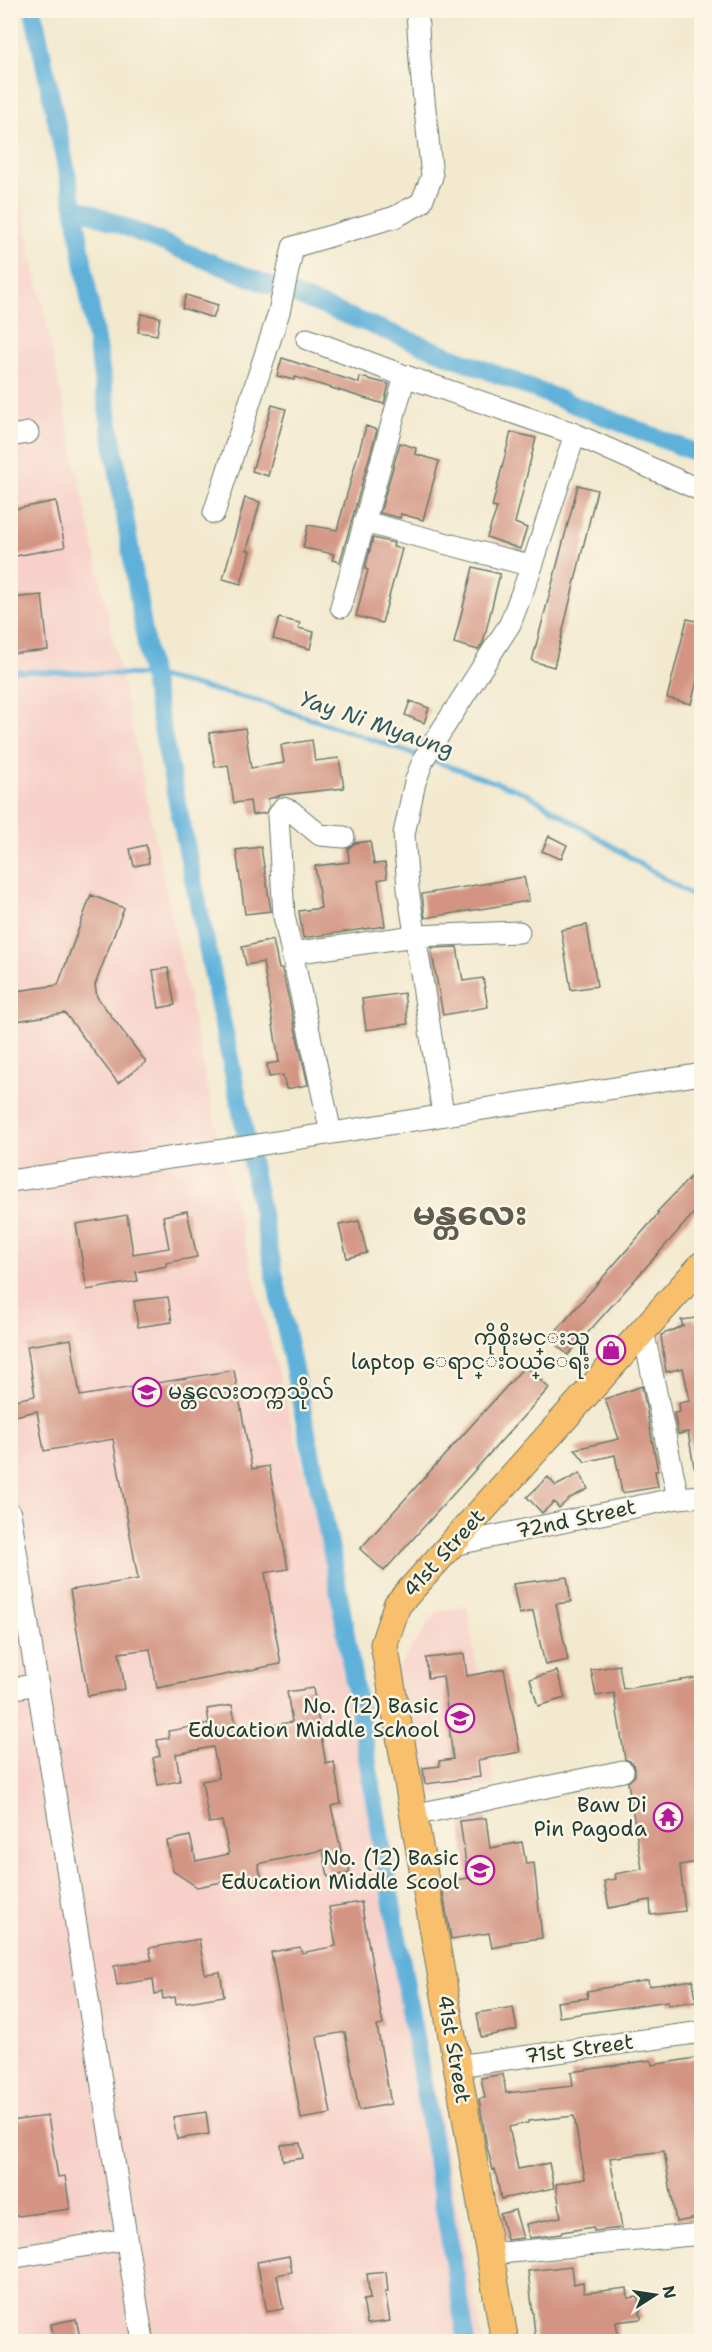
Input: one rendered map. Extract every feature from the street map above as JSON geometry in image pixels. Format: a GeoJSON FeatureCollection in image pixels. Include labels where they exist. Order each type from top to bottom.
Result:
{"type":"FeatureCollection","features":[{"type":"Feature","properties":{"kind":"main road","name":"41st Street"},"geometry":{"type":"LineString","coordinates":[[505,2342],[384,1644],[397,1605],[702,1265]]}},
{"type":"Feature","properties":{"kind":"street"},"geometry":{"type":"LineString","coordinates":[[214,513],[279,312],[293,247],[395,217],[421,203],[432,177],[417,10]]}},
{"type":"Feature","properties":{"kind":"street"},"geometry":{"type":"LineString","coordinates":[[306,339],[405,376],[575,434],[702,491]]}},
{"type":"Feature","properties":{"kind":"street"},"geometry":{"type":"LineString","coordinates":[[341,607],[405,376]]}},
{"type":"Feature","properties":{"kind":"street"},"geometry":{"type":"LineString","coordinates":[[443,1114],[408,889],[404,834],[415,782],[424,758],[510,624],[532,566],[575,434]]}},
{"type":"Feature","properties":{"kind":"street"},"geometry":{"type":"LineString","coordinates":[[364,522],[532,566]]}},
{"type":"Feature","properties":{"kind":"street"},"geometry":{"type":"LineString","coordinates":[[331,1133],[284,916],[278,816],[283,808],[291,811],[320,835],[344,837]]}},
{"type":"Feature","properties":{"kind":"street"},"geometry":{"type":"LineString","coordinates":[[292,953],[415,936],[519,932]]}},
{"type":"Feature","properties":{"kind":"street"},"geometry":{"type":"LineString","coordinates":[[10,1181],[252,1146],[702,1074]]}},
{"type":"Feature","properties":{"kind":"street"},"geometry":{"type":"LineString","coordinates":[[643,1330],[678,1498]]}},
{"type":"Feature","properties":{"kind":"street","name":"72nd Street"},"geometry":{"type":"LineString","coordinates":[[452,1545],[678,1498],[702,1496]]}},
{"type":"Feature","properties":{"kind":"street"},"geometry":{"type":"LineString","coordinates":[[10,1513],[142,2342]]}},
{"type":"Feature","properties":{"kind":"street"},"geometry":{"type":"LineString","coordinates":[[10,1689],[38,1684]]}},
{"type":"Feature","properties":{"kind":"street"},"geometry":{"type":"LineString","coordinates":[[413,1815],[623,1771]]}},
{"type":"Feature","properties":{"kind":"street","name":"71st Street"},"geometry":{"type":"LineString","coordinates":[[457,2066],[702,2032]]}},
{"type":"Feature","properties":{"kind":"street"},"geometry":{"type":"LineString","coordinates":[[490,2254],[702,2234]]}},
{"type":"Feature","properties":{"kind":"street"},"geometry":{"type":"LineString","coordinates":[[10,2258],[126,2239]]}},
{"type":"Feature","properties":{"kind":"shaded area","name":"မန္တလေးတက္ကသိုလ်"},"geometry":{"type":"Polygon","coordinates":[[[10,152],[221,1150],[346,1635],[483,2341],[11,2341],[10,152]]]}},
{"type":"Feature","properties":{"kind":"shaded area"},"geometry":{"type":"Polygon","coordinates":[[[467,1606],[494,1785],[412,1798],[393,1674],[438,1611],[467,1606]]]}},
{"type":"Feature","properties":{"kind":"building"},"geometry":{"type":"Polygon","coordinates":[[[186,295],[218,305],[213,318],[182,308],[186,295]]]}},
{"type":"Feature","properties":{"kind":"building"},"geometry":{"type":"Polygon","coordinates":[[[141,314],[160,317],[157,335],[138,332],[141,314]]]}},
{"type":"Feature","properties":{"kind":"building"},"geometry":{"type":"Polygon","coordinates":[[[282,358],[359,383],[360,377],[389,384],[384,404],[295,377],[294,380],[277,376],[282,358]]]}},
{"type":"Feature","properties":{"kind":"building"},"geometry":{"type":"Polygon","coordinates":[[[272,405],[286,409],[268,476],[252,471],[272,405]]]}},
{"type":"Feature","properties":{"kind":"building"},"geometry":{"type":"Polygon","coordinates":[[[366,426],[377,430],[340,562],[332,560],[334,554],[303,548],[308,525],[337,530],[366,426]]]}},
{"type":"Feature","properties":{"kind":"building"},"geometry":{"type":"Polygon","coordinates":[[[511,432],[536,438],[515,523],[527,528],[520,549],[487,537],[497,508],[492,507],[511,432]]]}},
{"type":"Feature","properties":{"kind":"building"},"geometry":{"type":"Polygon","coordinates":[[[400,443],[416,448],[415,454],[439,461],[423,520],[401,514],[400,518],[380,513],[400,443]]]}},
{"type":"Feature","properties":{"kind":"building"},"geometry":{"type":"Polygon","coordinates":[[[578,485],[597,490],[554,667],[532,661],[578,485]]]}},
{"type":"Feature","properties":{"kind":"building"},"geometry":{"type":"Polygon","coordinates":[[[245,498],[260,502],[247,550],[250,551],[241,584],[223,579],[245,498]]]}},
{"type":"Feature","properties":{"kind":"building"},"geometry":{"type":"Polygon","coordinates":[[[56,501],[65,547],[10,557],[10,510],[56,501]]]}},
{"type":"Feature","properties":{"kind":"building"},"geometry":{"type":"Polygon","coordinates":[[[373,538],[394,543],[393,547],[402,549],[382,623],[356,616],[368,570],[365,569],[373,538]]]}},
{"type":"Feature","properties":{"kind":"building"},"geometry":{"type":"Polygon","coordinates":[[[473,567],[500,574],[483,643],[478,650],[454,643],[473,567]]]}},
{"type":"Feature","properties":{"kind":"building"},"geometry":{"type":"Polygon","coordinates":[[[42,595],[48,650],[10,654],[10,598],[42,595]]]}},
{"type":"Feature","properties":{"kind":"building"},"geometry":{"type":"Polygon","coordinates":[[[279,618],[300,623],[298,628],[314,632],[310,649],[273,639],[279,618]]]}},
{"type":"Feature","properties":{"kind":"building"},"geometry":{"type":"Polygon","coordinates":[[[687,619],[702,622],[702,662],[691,704],[667,698],[687,619]]]}},
{"type":"Feature","properties":{"kind":"building"},"geometry":{"type":"Polygon","coordinates":[[[410,701],[429,708],[424,723],[405,715],[410,701]]]}},
{"type":"Feature","properties":{"kind":"building"},"geometry":{"type":"Polygon","coordinates":[[[245,728],[251,768],[284,763],[281,745],[312,740],[315,761],[339,758],[344,788],[281,795],[268,799],[269,806],[266,813],[252,815],[250,801],[234,803],[228,765],[215,767],[209,733],[245,728]]]}},
{"type":"Feature","properties":{"kind":"building"},"geometry":{"type":"Polygon","coordinates":[[[549,836],[567,845],[561,859],[542,851],[549,836]]]}},
{"type":"Feature","properties":{"kind":"building"},"geometry":{"type":"Polygon","coordinates":[[[370,841],[374,864],[385,863],[387,878],[378,880],[385,926],[303,938],[299,911],[321,908],[315,866],[349,862],[348,849],[355,843],[370,841]]]}},
{"type":"Feature","properties":{"kind":"building"},"geometry":{"type":"Polygon","coordinates":[[[146,845],[149,863],[134,866],[130,849],[146,845]]]}},
{"type":"Feature","properties":{"kind":"building"},"geometry":{"type":"Polygon","coordinates":[[[261,847],[271,911],[245,914],[236,850],[261,847]]]}},
{"type":"Feature","properties":{"kind":"building"},"geometry":{"type":"Polygon","coordinates":[[[524,877],[529,901],[425,918],[422,894],[524,877]]]}},
{"type":"Feature","properties":{"kind":"building"},"geometry":{"type":"Polygon","coordinates":[[[91,895],[124,908],[95,985],[97,997],[146,1062],[118,1083],[65,1013],[10,1022],[10,992],[58,985],[91,895]]]}},
{"type":"Feature","properties":{"kind":"building"},"geometry":{"type":"Polygon","coordinates":[[[587,925],[597,986],[571,990],[561,930],[587,925]]]}},
{"type":"Feature","properties":{"kind":"building"},"geometry":{"type":"Polygon","coordinates":[[[273,940],[279,969],[282,969],[308,1085],[286,1089],[283,1075],[269,1077],[267,1064],[279,1062],[263,962],[246,965],[242,947],[273,940]]]}},
{"type":"Feature","properties":{"kind":"building"},"geometry":{"type":"Polygon","coordinates":[[[457,947],[463,981],[483,978],[488,1007],[443,1015],[431,948],[457,947]]]}},
{"type":"Feature","properties":{"kind":"building"},"geometry":{"type":"Polygon","coordinates":[[[168,968],[175,1005],[159,1008],[153,970],[168,968]]]}},
{"type":"Feature","properties":{"kind":"building"},"geometry":{"type":"Polygon","coordinates":[[[404,993],[408,1024],[366,1030],[362,999],[404,993]]]}},
{"type":"Feature","properties":{"kind":"building"},"geometry":{"type":"Polygon","coordinates":[[[702,1165],[702,1204],[568,1355],[549,1339],[659,1213],[657,1212],[702,1165]]]}},
{"type":"Feature","properties":{"kind":"building"},"geometry":{"type":"Polygon","coordinates":[[[187,1211],[197,1257],[136,1272],[138,1281],[87,1290],[76,1224],[127,1215],[133,1254],[169,1248],[163,1216],[187,1211]]]}},
{"type":"Feature","properties":{"kind":"building"},"geometry":{"type":"Polygon","coordinates":[[[359,1221],[367,1253],[347,1258],[339,1225],[359,1221]]]}},
{"type":"Feature","properties":{"kind":"building"},"geometry":{"type":"Polygon","coordinates":[[[168,1297],[172,1322],[138,1327],[134,1301],[168,1297]]]}},
{"type":"Feature","properties":{"kind":"building"},"geometry":{"type":"Polygon","coordinates":[[[695,1318],[696,1323],[700,1322],[702,1330],[702,1466],[694,1467],[688,1432],[678,1434],[674,1413],[680,1412],[679,1403],[690,1401],[683,1368],[666,1372],[661,1335],[683,1326],[681,1320],[695,1318]]]}},
{"type":"Feature","properties":{"kind":"building"},"geometry":{"type":"Polygon","coordinates":[[[71,1339],[80,1396],[234,1370],[252,1469],[269,1466],[288,1569],[265,1573],[281,1664],[157,1688],[150,1649],[119,1653],[125,1689],[88,1696],[70,1590],[138,1579],[113,1439],[44,1451],[37,1411],[10,1417],[10,1401],[35,1396],[27,1346],[71,1339]]]}},
{"type":"Feature","properties":{"kind":"building"},"geometry":{"type":"Polygon","coordinates":[[[525,1366],[549,1388],[384,1571],[360,1549],[525,1366]]]}},
{"type":"Feature","properties":{"kind":"building"},"geometry":{"type":"Polygon","coordinates":[[[642,1386],[658,1471],[655,1471],[658,1487],[622,1493],[615,1455],[585,1462],[575,1449],[619,1439],[605,1399],[642,1386]]]}},
{"type":"Feature","properties":{"kind":"building"},"geometry":{"type":"Polygon","coordinates":[[[580,1473],[588,1489],[570,1498],[559,1508],[554,1502],[542,1513],[527,1497],[548,1477],[556,1486],[580,1473]]]}},
{"type":"Feature","properties":{"kind":"building"},"geometry":{"type":"Polygon","coordinates":[[[567,1577],[571,1602],[556,1604],[568,1660],[545,1665],[533,1611],[519,1614],[513,1584],[567,1577]]]}},
{"type":"Feature","properties":{"kind":"building"},"geometry":{"type":"Polygon","coordinates":[[[464,1654],[467,1676],[504,1669],[520,1752],[478,1760],[480,1777],[425,1784],[423,1768],[440,1766],[439,1761],[453,1759],[443,1676],[428,1678],[426,1658],[464,1654]]]}},
{"type":"Feature","properties":{"kind":"building","name":"Baw Di Pin Pagoda"},"geometry":{"type":"Polygon","coordinates":[[[619,1665],[623,1689],[702,1677],[702,1861],[680,1865],[685,1911],[651,1915],[650,1900],[609,1908],[604,1881],[616,1879],[615,1874],[642,1869],[628,1782],[635,1776],[635,1768],[632,1762],[625,1759],[614,1693],[596,1696],[591,1670],[619,1665]]]}},
{"type":"Feature","properties":{"kind":"building"},"geometry":{"type":"Polygon","coordinates":[[[557,1671],[565,1698],[538,1706],[530,1679],[557,1671]]]}},
{"type":"Feature","properties":{"kind":"building"},"geometry":{"type":"Polygon","coordinates":[[[313,1688],[326,1764],[334,1762],[341,1804],[331,1806],[342,1855],[346,1855],[350,1873],[328,1877],[323,1850],[258,1864],[262,1881],[238,1886],[237,1879],[197,1887],[173,1871],[167,1841],[190,1836],[196,1861],[229,1854],[222,1821],[209,1823],[202,1781],[219,1778],[213,1747],[176,1754],[180,1781],[158,1785],[153,1758],[160,1756],[157,1740],[169,1738],[168,1731],[209,1724],[207,1709],[232,1705],[237,1731],[292,1722],[287,1692],[313,1688]]]}},
{"type":"Feature","properties":{"kind":"building"},"geometry":{"type":"Polygon","coordinates":[[[486,1818],[490,1848],[522,1842],[526,1864],[534,1863],[542,1938],[510,1942],[511,1944],[492,1948],[489,1933],[451,1939],[441,1882],[468,1878],[460,1821],[486,1818]]]}},
{"type":"Feature","properties":{"kind":"building"},"geometry":{"type":"Polygon","coordinates":[[[361,1902],[383,2025],[377,2026],[391,2104],[359,2110],[345,2032],[317,2037],[331,2114],[301,2119],[271,1952],[300,1947],[302,1953],[336,1946],[329,1907],[361,1902]]]}},
{"type":"Feature","properties":{"kind":"building"},"geometry":{"type":"Polygon","coordinates":[[[199,1939],[205,1974],[220,1972],[224,1996],[176,2004],[175,1997],[163,1999],[162,1992],[155,1994],[153,1979],[117,1985],[114,1966],[152,1960],[149,1948],[199,1939]]]}},
{"type":"Feature","properties":{"kind":"building"},"geometry":{"type":"Polygon","coordinates":[[[648,1980],[649,1986],[693,1980],[696,2001],[668,2005],[668,2001],[559,2017],[557,2002],[588,1998],[587,1991],[648,1980]]]}},
{"type":"Feature","properties":{"kind":"building"},"geometry":{"type":"Polygon","coordinates":[[[513,2007],[517,2030],[481,2037],[477,2013],[513,2007]]]}},
{"type":"Feature","properties":{"kind":"building"},"geometry":{"type":"Polygon","coordinates":[[[702,2057],[702,2217],[676,2222],[664,2151],[610,2158],[622,2228],[594,2231],[593,2227],[529,2238],[526,2224],[561,2217],[556,2184],[585,2179],[574,2116],[528,2121],[528,2123],[509,2127],[518,2169],[549,2163],[554,2188],[501,2199],[495,2169],[493,2170],[487,2147],[479,2099],[485,2098],[481,2078],[503,2074],[506,2093],[573,2086],[571,2072],[651,2060],[652,2065],[702,2057]]]}},
{"type":"Feature","properties":{"kind":"building"},"geometry":{"type":"Polygon","coordinates":[[[206,2112],[209,2134],[177,2139],[173,2117],[206,2112]]]}},
{"type":"Feature","properties":{"kind":"building"},"geometry":{"type":"Polygon","coordinates":[[[48,2116],[58,2177],[65,2176],[70,2209],[10,2217],[10,2121],[48,2116]]]}},
{"type":"Feature","properties":{"kind":"building"},"geometry":{"type":"Polygon","coordinates":[[[300,2143],[303,2158],[283,2161],[281,2145],[300,2143]]]}},
{"type":"Feature","properties":{"kind":"building"},"geometry":{"type":"Polygon","coordinates":[[[515,2210],[523,2238],[507,2240],[500,2214],[515,2210]]]}},
{"type":"Feature","properties":{"kind":"building"},"geometry":{"type":"Polygon","coordinates":[[[289,2256],[292,2272],[277,2275],[283,2309],[267,2312],[257,2262],[289,2256]]]}},
{"type":"Feature","properties":{"kind":"building"},"geometry":{"type":"Polygon","coordinates":[[[571,2266],[573,2284],[583,2282],[584,2293],[627,2288],[628,2298],[638,2297],[641,2319],[616,2322],[619,2342],[536,2342],[528,2271],[571,2266]]]}},
{"type":"Feature","properties":{"kind":"building"},"geometry":{"type":"Polygon","coordinates":[[[386,2272],[388,2292],[385,2292],[390,2321],[367,2324],[363,2300],[370,2299],[367,2274],[386,2272]]]}},
{"type":"Feature","properties":{"kind":"building"},"geometry":{"type":"Polygon","coordinates":[[[76,2319],[81,2342],[54,2342],[51,2324],[76,2319]]]}},
{"type":"Feature","properties":{"kind":"waterway"},"geometry":{"type":"LineString","coordinates":[[33,10],[74,206],[151,675],[333,1559],[467,2342]]}},
{"type":"Feature","properties":{"kind":"waterway"},"geometry":{"type":"LineString","coordinates":[[74,206],[702,455]]}},
{"type":"Feature","properties":{"kind":"waterway","name":"Yay Ni Myaung"},"geometry":{"type":"LineString","coordinates":[[10,671],[151,675],[259,701],[420,756]]}},
{"type":"Feature","properties":{"kind":"waterway","name":"Yay Ni Myaung"},"geometry":{"type":"LineString","coordinates":[[428,759],[526,793],[702,904]]}},
{"type":"Feature","properties":{"kind":"place","name":"ကိုစိုးမင္းသူ laptop ေရာင္းဝယ္ေရး"},"geometry":{"type":"Point","coordinates":[611,1350]}},
{"type":"Feature","properties":{"kind":"place","name":"မန္တလေးတက္ကသိုလ်"},"geometry":{"type":"Point","coordinates":[147,1392]}},
{"type":"Feature","properties":{"kind":"place","name":"No. (12) Basic Education Middle School"},"geometry":{"type":"Point","coordinates":[460,1718]}},
{"type":"Feature","properties":{"kind":"place","name":"Baw Di Pin Pagoda"},"geometry":{"type":"Point","coordinates":[668,1817]}},
{"type":"Feature","properties":{"kind":"place","name":"No. (12) Basic Education Middle Scool"},"geometry":{"type":"Point","coordinates":[480,1870]}},
{"type":"Feature","properties":{"kind":"district","name":"မန္တလေး"},"geometry":{"type":"Point","coordinates":[470,1213]}}]}
